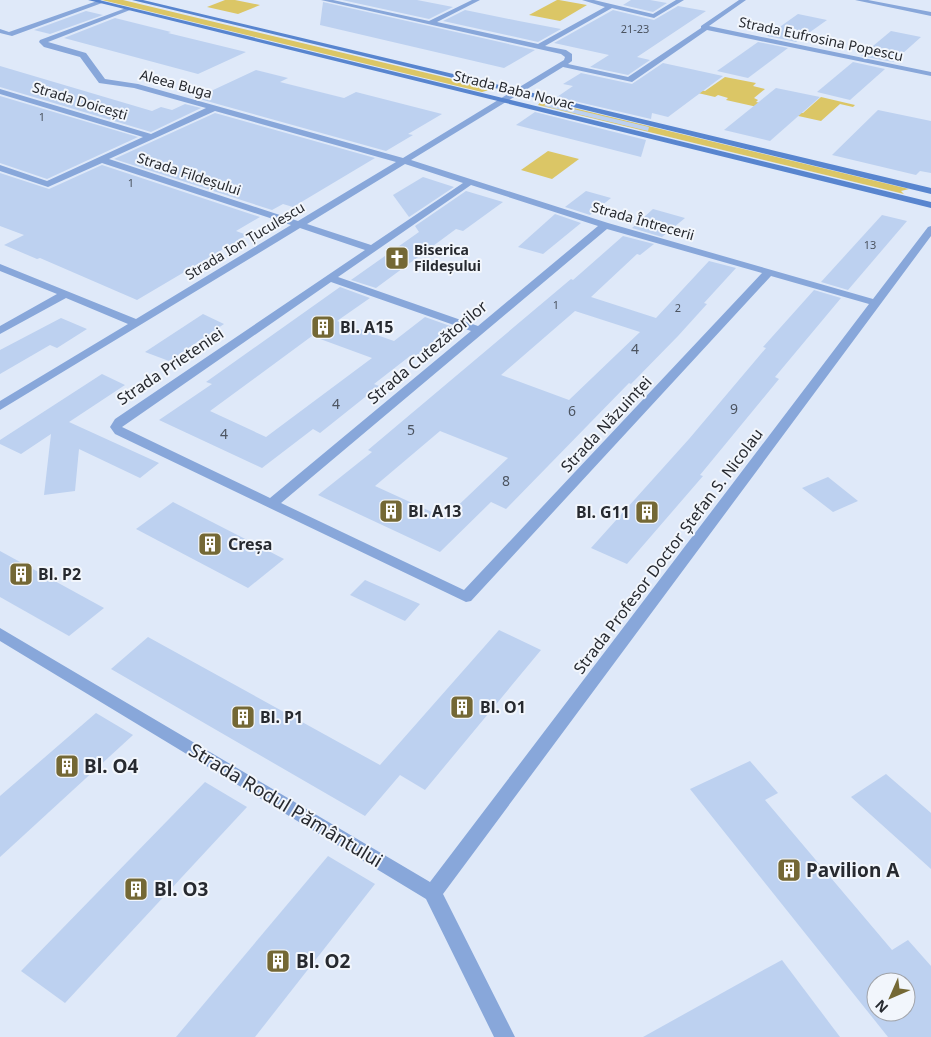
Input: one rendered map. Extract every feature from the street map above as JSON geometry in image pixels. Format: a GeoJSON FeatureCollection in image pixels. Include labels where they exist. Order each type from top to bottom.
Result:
{"type":"FeatureCollection","features":[{"type":"Feature","properties":{"kind":"main road","name":"Strada Baba Novac"},"geometry":{"type":"LineString","coordinates":[[91,0],[931,205]]}},
{"type":"Feature","properties":{"kind":"main road","name":"Strada Baba Novac"},"geometry":{"type":"LineString","coordinates":[[135,0],[931,191]]}},
{"type":"Feature","properties":{"kind":"street"},"geometry":{"type":"LineString","coordinates":[[324,0],[567,54],[569,58],[562,65],[505,100]]}},
{"type":"Feature","properties":{"kind":"street"},"geometry":{"type":"LineString","coordinates":[[430,24],[477,0]]}},
{"type":"Feature","properties":{"kind":"street"},"geometry":{"type":"LineString","coordinates":[[585,0],[654,16],[680,0]]}},
{"type":"Feature","properties":{"kind":"street"},"geometry":{"type":"LineString","coordinates":[[562,65],[630,80],[743,0]]}},
{"type":"Feature","properties":{"kind":"street"},"geometry":{"type":"LineString","coordinates":[[858,0],[931,14]]}},
{"type":"Feature","properties":{"kind":"street"},"geometry":{"type":"LineString","coordinates":[[0,31],[9,34],[100,2]]}},
{"type":"Feature","properties":{"kind":"street"},"geometry":{"type":"LineString","coordinates":[[538,47],[609,7]]}},
{"type":"Feature","properties":{"kind":"street","name":"Aleea Buga"},"geometry":{"type":"LineString","coordinates":[[128,9],[42,42],[83,55],[102,82],[135,86],[404,161]]}},
{"type":"Feature","properties":{"kind":"street","name":"Strada Eufrosina Popescu"},"geometry":{"type":"LineString","coordinates":[[706,28],[931,74]]}},
{"type":"Feature","properties":{"kind":"street","name":"Strada Doicești"},"geometry":{"type":"LineString","coordinates":[[0,91],[152,137]]}},
{"type":"Feature","properties":{"kind":"street","name":"Strada Ion Țuculescu"},"geometry":{"type":"LineString","coordinates":[[0,406],[505,100]]}},
{"type":"Feature","properties":{"kind":"street","name":"Strada Doicești"},"geometry":{"type":"LineString","coordinates":[[102,160],[214,108]]}},
{"type":"Feature","properties":{"kind":"street"},"geometry":{"type":"LineString","coordinates":[[0,168],[48,184],[102,160]]}},
{"type":"Feature","properties":{"kind":"street","name":"Strada Fildeșului"},"geometry":{"type":"LineString","coordinates":[[102,160],[373,249]]}},
{"type":"Feature","properties":{"kind":"street","name":"Strada Întrecerii"},"geometry":{"type":"LineString","coordinates":[[404,161],[605,225],[876,303]]}},
{"type":"Feature","properties":{"kind":"street","name":"Strada Prieteniei"},"geometry":{"type":"LineString","coordinates":[[466,597],[116,428],[119,422],[469,183]]}},
{"type":"Feature","properties":{"kind":"street","name":"Strada Cutezătorilor"},"geometry":{"type":"LineString","coordinates":[[271,504],[605,225]]}},
{"type":"Feature","properties":{"kind":"street","name":"Strada Profesor Doctor Ștefan S. Nicolau"},"geometry":{"type":"LineString","coordinates":[[433,893],[931,229]]}},
{"type":"Feature","properties":{"kind":"street"},"geometry":{"type":"LineString","coordinates":[[0,267],[136,323]]}},
{"type":"Feature","properties":{"kind":"street","name":"Strada Năzuinței"},"geometry":{"type":"LineString","coordinates":[[466,597],[770,272]]}},
{"type":"Feature","properties":{"kind":"street"},"geometry":{"type":"LineString","coordinates":[[329,278],[479,330]]}},
{"type":"Feature","properties":{"kind":"street"},"geometry":{"type":"LineString","coordinates":[[0,332],[66,294]]}},
{"type":"Feature","properties":{"kind":"street","name":"Strada Rodul Pământului"},"geometry":{"type":"LineString","coordinates":[[0,634],[433,893]]}},
{"type":"Feature","properties":{"kind":"street"},"geometry":{"type":"LineString","coordinates":[[433,893],[505,1037]]}},
{"type":"Feature","properties":{"kind":"shaded area"},"geometry":{"type":"Polygon","coordinates":[[[102,0],[123,0],[477,85],[489,90],[482,92],[102,0]]]}},
{"type":"Feature","properties":{"kind":"shaded area"},"geometry":{"type":"Polygon","coordinates":[[[225,0],[260,5],[238,14],[207,7],[225,0]]]}},
{"type":"Feature","properties":{"kind":"shaded area"},"geometry":{"type":"Polygon","coordinates":[[[557,0],[587,5],[560,21],[529,15],[557,0]]]}},
{"type":"Feature","properties":{"kind":"shaded area"},"geometry":{"type":"Polygon","coordinates":[[[725,77],[756,83],[753,86],[765,89],[754,98],[758,100],[756,102],[803,113],[821,97],[855,105],[853,107],[840,104],[821,121],[726,100],[728,98],[718,95],[715,97],[651,82],[656,80],[705,91],[725,77]]]}},
{"type":"Feature","properties":{"kind":"shaded area"},"geometry":{"type":"Polygon","coordinates":[[[541,101],[909,189],[901,191],[904,194],[538,105],[541,101]]]}},
{"type":"Feature","properties":{"kind":"shaded area"},"geometry":{"type":"Polygon","coordinates":[[[548,151],[579,159],[552,179],[521,170],[548,151]]]}},
{"type":"Feature","properties":{"kind":"building"},"geometry":{"type":"Polygon","coordinates":[[[342,0],[417,0],[453,7],[429,19],[342,0]]]}},
{"type":"Feature","properties":{"kind":"building"},"geometry":{"type":"Polygon","coordinates":[[[631,0],[650,0],[667,3],[653,12],[623,5],[631,0]]]}},
{"type":"Feature","properties":{"kind":"building"},"geometry":{"type":"Polygon","coordinates":[[[323,2],[535,50],[504,68],[320,25],[323,2]]]}},
{"type":"Feature","properties":{"kind":"building"},"geometry":{"type":"Polygon","coordinates":[[[678,6],[706,11],[637,57],[650,60],[628,75],[590,67],[609,55],[554,43],[613,10],[654,20],[678,6]]]}},
{"type":"Feature","properties":{"kind":"building"},"geometry":{"type":"Polygon","coordinates":[[[465,10],[561,29],[538,42],[443,21],[465,10]]]}},
{"type":"Feature","properties":{"kind":"building"},"geometry":{"type":"Polygon","coordinates":[[[86,11],[103,15],[50,34],[34,30],[86,11]]]}},
{"type":"Feature","properties":{"kind":"building"},"geometry":{"type":"Polygon","coordinates":[[[798,14],[827,20],[796,42],[767,36],[798,14]]]}},
{"type":"Feature","properties":{"kind":"building"},"geometry":{"type":"Polygon","coordinates":[[[115,18],[246,52],[198,74],[64,38],[115,18]]]}},
{"type":"Feature","properties":{"kind":"building"},"geometry":{"type":"Polygon","coordinates":[[[891,31],[921,37],[893,62],[861,56],[891,31]]]}},
{"type":"Feature","properties":{"kind":"building"},"geometry":{"type":"Polygon","coordinates":[[[758,42],[788,48],[748,78],[717,71],[758,42]]]}},
{"type":"Feature","properties":{"kind":"building"},"geometry":{"type":"Polygon","coordinates":[[[853,62],[885,69],[850,100],[817,92],[853,62]]]}},
{"type":"Feature","properties":{"kind":"building"},"geometry":{"type":"Polygon","coordinates":[[[663,63],[723,76],[668,117],[652,113],[651,119],[557,97],[573,86],[563,84],[581,73],[632,84],[663,63]]]}},
{"type":"Feature","properties":{"kind":"building"},"geometry":{"type":"Polygon","coordinates":[[[0,66],[152,111],[161,107],[172,110],[185,104],[201,108],[151,132],[0,87],[0,66]]]}},
{"type":"Feature","properties":{"kind":"building"},"geometry":{"type":"Polygon","coordinates":[[[256,70],[288,78],[280,82],[344,98],[356,92],[442,114],[408,134],[413,135],[386,151],[196,98],[256,70]]]}},
{"type":"Feature","properties":{"kind":"building"},"geometry":{"type":"Polygon","coordinates":[[[776,88],[820,97],[770,141],[724,130],[776,88]]]}},
{"type":"Feature","properties":{"kind":"building"},"geometry":{"type":"Polygon","coordinates":[[[0,96],[138,137],[47,179],[0,163],[0,96]]]}},
{"type":"Feature","properties":{"kind":"building"},"geometry":{"type":"Polygon","coordinates":[[[548,103],[649,127],[648,131],[544,106],[548,103]]]}},
{"type":"Feature","properties":{"kind":"building"},"geometry":{"type":"Polygon","coordinates":[[[878,110],[931,121],[931,173],[920,171],[916,175],[832,155],[878,110]]]}},
{"type":"Feature","properties":{"kind":"building"},"geometry":{"type":"Polygon","coordinates":[[[535,112],[646,140],[641,157],[516,125],[535,112]]]}},
{"type":"Feature","properties":{"kind":"building"},"geometry":{"type":"Polygon","coordinates":[[[215,113],[375,158],[293,207],[283,204],[272,210],[114,159],[215,113]]]}},
{"type":"Feature","properties":{"kind":"building"},"geometry":{"type":"Polygon","coordinates":[[[102,165],[260,217],[236,231],[247,235],[137,300],[40,258],[37,259],[4,245],[24,235],[0,226],[0,173],[49,189],[102,165]]]}},
{"type":"Feature","properties":{"kind":"building"},"geometry":{"type":"Polygon","coordinates":[[[423,177],[454,187],[409,217],[393,195],[423,177]]]}},
{"type":"Feature","properties":{"kind":"building"},"geometry":{"type":"Polygon","coordinates":[[[466,191],[503,202],[463,231],[456,229],[376,288],[351,280],[419,232],[415,226],[466,191]]]}},
{"type":"Feature","properties":{"kind":"building"},"geometry":{"type":"Polygon","coordinates":[[[586,191],[611,198],[590,215],[565,207],[586,191]]]}},
{"type":"Feature","properties":{"kind":"building"},"geometry":{"type":"Polygon","coordinates":[[[653,209],[685,218],[662,237],[632,228],[653,209]]]}},
{"type":"Feature","properties":{"kind":"building"},"geometry":{"type":"Polygon","coordinates":[[[555,214],[581,223],[543,254],[518,247],[555,214]]]}},
{"type":"Feature","properties":{"kind":"building"},"geometry":{"type":"Polygon","coordinates":[[[882,215],[907,221],[848,290],[821,282],[882,215]]]}},
{"type":"Feature","properties":{"kind":"building"},"geometry":{"type":"Polygon","coordinates":[[[623,236],[654,244],[640,255],[637,254],[591,297],[656,318],[709,261],[736,268],[704,303],[707,304],[678,336],[631,384],[629,383],[506,509],[491,502],[440,552],[318,495],[372,452],[368,450],[571,279],[573,280],[623,236]],[[575,311],[501,375],[569,400],[640,332],[575,311]],[[440,431],[375,486],[445,518],[508,458],[440,431]]]}},
{"type":"Feature","properties":{"kind":"building"},"geometry":{"type":"Polygon","coordinates":[[[340,287],[370,298],[337,321],[394,341],[425,317],[453,327],[415,358],[410,356],[374,384],[379,386],[320,433],[313,429],[262,468],[159,420],[212,384],[206,382],[340,287]],[[312,336],[210,411],[266,437],[372,358],[312,336]]]}},
{"type":"Feature","properties":{"kind":"building"},"geometry":{"type":"Polygon","coordinates":[[[814,290],[841,298],[775,377],[779,379],[700,475],[703,476],[627,564],[591,548],[689,439],[766,348],[763,347],[814,290]]]}},
{"type":"Feature","properties":{"kind":"building"},"geometry":{"type":"Polygon","coordinates":[[[203,314],[224,324],[169,361],[145,352],[203,314]]]}},
{"type":"Feature","properties":{"kind":"building"},"geometry":{"type":"Polygon","coordinates":[[[61,318],[87,329],[57,348],[50,345],[0,374],[0,350],[61,318]]]}},
{"type":"Feature","properties":{"kind":"building"},"geometry":{"type":"Polygon","coordinates":[[[102,374],[125,385],[69,422],[159,463],[140,478],[79,449],[75,491],[44,495],[51,434],[21,454],[0,444],[0,440],[102,374]]]}},
{"type":"Feature","properties":{"kind":"building"},"geometry":{"type":"Polygon","coordinates":[[[828,477],[858,501],[833,512],[802,488],[828,477]]]}},
{"type":"Feature","properties":{"kind":"building","name":"Creșa"},"geometry":{"type":"Polygon","coordinates":[[[173,502],[284,559],[248,588],[136,529],[173,502]]]}},
{"type":"Feature","properties":{"kind":"building","name":"Bl. P2"},"geometry":{"type":"Polygon","coordinates":[[[0,551],[104,608],[69,636],[0,597],[0,551]]]}},
{"type":"Feature","properties":{"kind":"building"},"geometry":{"type":"Polygon","coordinates":[[[365,580],[420,604],[405,621],[350,595],[365,580]]]}},
{"type":"Feature","properties":{"kind":"building","name":"Bl. P1"},"geometry":{"type":"Polygon","coordinates":[[[499,630],[541,650],[425,790],[400,775],[365,816],[111,669],[148,637],[380,765],[499,630]]]}},
{"type":"Feature","properties":{"kind":"building","name":"Bl. O4"},"geometry":{"type":"Polygon","coordinates":[[[96,713],[133,735],[0,857],[0,796],[96,713]]]}},
{"type":"Feature","properties":{"kind":"building","name":"Pavilion A"},"geometry":{"type":"Polygon","coordinates":[[[750,761],[778,793],[765,800],[892,950],[908,940],[931,966],[931,1037],[888,1037],[876,1022],[916,1022],[916,972],[866,972],[866,1009],[690,789],[750,761]]]}},
{"type":"Feature","properties":{"kind":"building"},"geometry":{"type":"Polygon","coordinates":[[[886,774],[931,813],[931,869],[851,797],[886,774]]]}},
{"type":"Feature","properties":{"kind":"building","name":"Bl. O3"},"geometry":{"type":"Polygon","coordinates":[[[205,782],[247,807],[65,1003],[21,971],[205,782]]]}},
{"type":"Feature","properties":{"kind":"building","name":"Bl. O2"},"geometry":{"type":"Polygon","coordinates":[[[328,856],[375,884],[255,1037],[176,1037],[328,856]]]}},
{"type":"Feature","properties":{"kind":"building"},"geometry":{"type":"Polygon","coordinates":[[[782,960],[840,1037],[643,1037],[758,973],[782,960]]]}},
{"type":"Feature","properties":{"kind":"place","name":"Biserica Fildeșului"},"geometry":{"type":"Point","coordinates":[397,258]}},
{"type":"Feature","properties":{"kind":"place","name":"Bl. A15"},"geometry":{"type":"Point","coordinates":[323,327]}},
{"type":"Feature","properties":{"kind":"place","name":"Bl. A13"},"geometry":{"type":"Point","coordinates":[391,511]}},
{"type":"Feature","properties":{"kind":"place","name":"Bl. G11"},"geometry":{"type":"Point","coordinates":[647,512]}},
{"type":"Feature","properties":{"kind":"place","name":"Creșa"},"geometry":{"type":"Point","coordinates":[210,544]}},
{"type":"Feature","properties":{"kind":"place","name":"Bl. P2"},"geometry":{"type":"Point","coordinates":[21,574]}},
{"type":"Feature","properties":{"kind":"place","name":"Bl. O1"},"geometry":{"type":"Point","coordinates":[462,707]}},
{"type":"Feature","properties":{"kind":"place","name":"Bl. P1"},"geometry":{"type":"Point","coordinates":[243,717]}},
{"type":"Feature","properties":{"kind":"place","name":"Bl. O4"},"geometry":{"type":"Point","coordinates":[67,766]}},
{"type":"Feature","properties":{"kind":"place","name":"Pavilion A"},"geometry":{"type":"Point","coordinates":[789,870]}},
{"type":"Feature","properties":{"kind":"place","name":"Bl. O3"},"geometry":{"type":"Point","coordinates":[136,889]}},
{"type":"Feature","properties":{"kind":"place","name":"Bl. O2"},"geometry":{"type":"Point","coordinates":[278,961]}}]}
